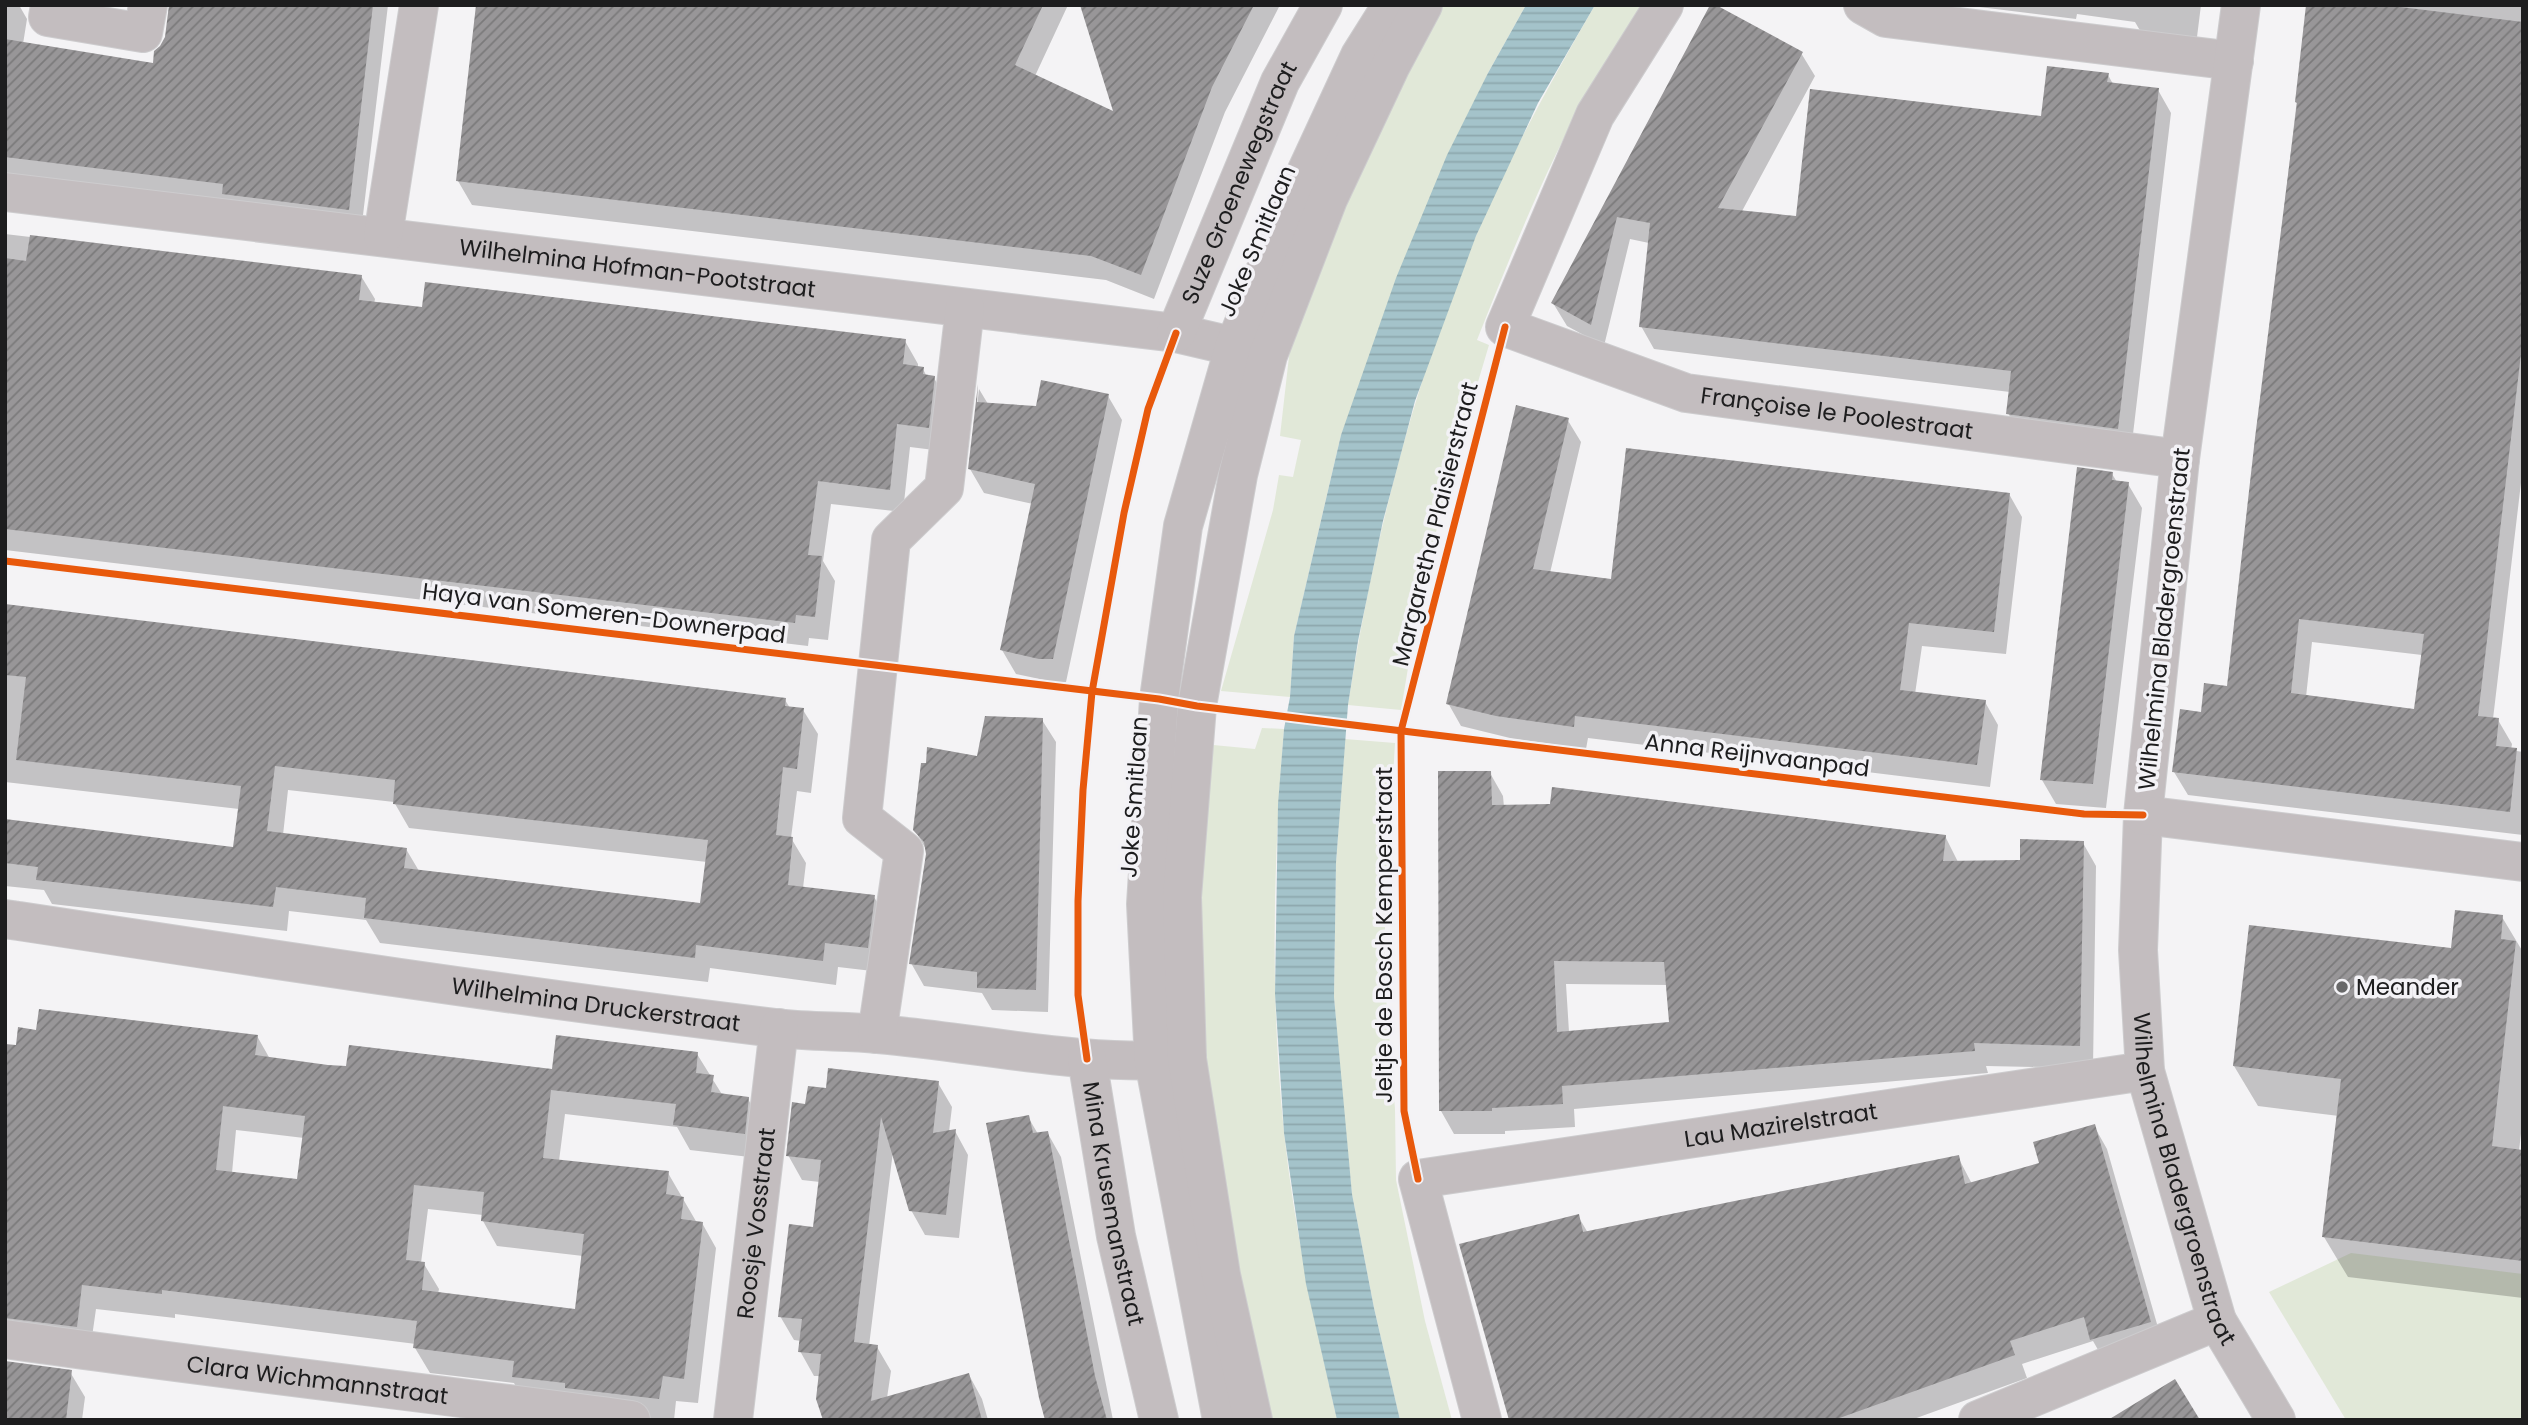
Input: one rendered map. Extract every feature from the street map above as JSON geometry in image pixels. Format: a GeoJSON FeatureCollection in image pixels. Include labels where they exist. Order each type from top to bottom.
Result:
{"type":"FeatureCollection","features":[{"type":"Feature","properties":{"kind":"street"},"geometry":{"type":"LineString","coordinates":[[50,5],[48,17],[143,33],[148,5]]}},
{"type":"Feature","properties":{"kind":"street"},"geometry":{"type":"LineString","coordinates":[[383,236],[419,5]]}},
{"type":"Feature","properties":{"kind":"street","name":"Suze Groenewegstraat"},"geometry":{"type":"LineString","coordinates":[[1176,333],[1280,82],[1323,5]]}},
{"type":"Feature","properties":{"kind":"street","name":"Joke Smitlaan"},"geometry":{"type":"LineString","coordinates":[[1222,1420],[1171,1060],[1197,706],[1238,475],[1251,350],[1298,190],[1360,56],[1392,5]]}},
{"type":"Feature","properties":{"kind":"street","name":"Joke Smitlaan"},"geometry":{"type":"LineString","coordinates":[[1251,350],[1423,5]]}},
{"type":"Feature","properties":{"kind":"street","name":"Françoise le Poolestraat"},"geometry":{"type":"LineString","coordinates":[[1664,5],[1595,116],[1505,327],[1686,393],[2180,459]]}},
{"type":"Feature","properties":{"kind":"street"},"geometry":{"type":"LineString","coordinates":[[1863,5],[1886,18],[2234,61]]}},
{"type":"Feature","properties":{"kind":"street","name":"Wilhelmina Bladergroenstraat"},"geometry":{"type":"LineString","coordinates":[[2241,5],[2180,459],[2143,815],[2138,950],[2145,1071],[2217,1321],[2276,1420]]}},
{"type":"Feature","properties":{"kind":"street","name":"Wilhelmina Hofman-Pootstraat"},"geometry":{"type":"LineString","coordinates":[[5,192],[1176,333],[1251,350]]}},
{"type":"Feature","properties":{"kind":"street"},"geometry":{"type":"LineString","coordinates":[[877,1034],[904,851],[862,818],[891,540],[944,488],[965,309]]}},
{"type":"Feature","properties":{"kind":"street"},"geometry":{"type":"LineString","coordinates":[[2143,815],[2522,855]]}},
{"type":"Feature","properties":{"kind":"street","name":"Wilhelmina Druckerstraat"},"geometry":{"type":"LineString","coordinates":[[5,919],[333,968],[779,1028],[877,1034],[1087,1059],[1171,1060]]}},
{"type":"Feature","properties":{"kind":"street","name":"Roosje Vosstraat"},"geometry":{"type":"LineString","coordinates":[[733,1420],[779,1028]]}},
{"type":"Feature","properties":{"kind":"street","name":"Mina Krusemanstraat"},"geometry":{"type":"LineString","coordinates":[[1087,1059],[1116,1236],[1159,1420]]}},
{"type":"Feature","properties":{"kind":"street","name":"Joke Smitlaan"},"geometry":{"type":"LineString","coordinates":[[1171,1060],[1253,1420]]}},
{"type":"Feature","properties":{"kind":"street","name":"Lau Mazirelstraat"},"geometry":{"type":"LineString","coordinates":[[1482,1420],[1418,1179],[2145,1071]]}},
{"type":"Feature","properties":{"kind":"street"},"geometry":{"type":"LineString","coordinates":[[1978,1420],[2217,1321]]}},
{"type":"Feature","properties":{"kind":"street","name":"Clara Wichmannstraat"},"geometry":{"type":"LineString","coordinates":[[5,1339],[259,1374],[631,1420]]}},
{"type":"Feature","properties":{"kind":"green space"},"geometry":{"type":"Polygon","coordinates":[[[1435,5],[1526,5],[1488,73],[1341,435],[1294,636],[1290,697],[1221,691],[1273,510],[1279,475],[1293,477],[1301,440],[1280,436],[1292,330],[1332,218],[1435,5]]]}},
{"type":"Feature","properties":{"kind":"green space"},"geometry":{"type":"Polygon","coordinates":[[[1595,5],[1643,5],[1597,77],[1559,148],[1516,243],[1477,340],[1489,345],[1450,476],[1420,596],[1401,710],[1348,705],[1370,585],[1397,466],[1453,293],[1502,177],[1595,5]]]}},
{"type":"Feature","properties":{"kind":"green space"},"geometry":{"type":"Polygon","coordinates":[[[1262,728],[1284,729],[1275,880],[1275,981],[1280,1082],[1288,1168],[1300,1241],[1337,1420],[1261,1420],[1199,1045],[1203,744],[1255,749],[1262,728]]]}},
{"type":"Feature","properties":{"kind":"green space"},"geometry":{"type":"Polygon","coordinates":[[[1345,739],[1395,743],[1385,913],[1385,985],[1395,1109],[1396,1180],[1425,1321],[1452,1420],[1400,1420],[1374,1308],[1352,1194],[1334,997],[1336,863],[1345,739]]]}},
{"type":"Feature","properties":{"kind":"green space"},"geometry":{"type":"Polygon","coordinates":[[[2351,1253],[2523,1274],[2523,1420],[2346,1420],[2269,1292],[2351,1253]]]}},
{"type":"Feature","properties":{"kind":"water"},"geometry":{"type":"Polygon","coordinates":[[[1526,5],[1595,5],[1538,103],[1476,236],[1415,401],[1383,521],[1358,641],[1348,705],[1336,863],[1334,997],[1352,1194],[1374,1308],[1400,1420],[1337,1420],[1306,1284],[1284,1133],[1275,994],[1278,804],[1294,636],[1341,435],[1396,278],[1447,155],[1526,5]]]}},
{"type":"Feature","properties":{"kind":"building"},"geometry":{"type":"Polygon","coordinates":[[[169,5],[373,5],[349,210],[222,194],[223,184],[5,157],[5,39],[153,63],[154,51],[165,37],[169,5]]]}},
{"type":"Feature","properties":{"kind":"building"},"geometry":{"type":"Polygon","coordinates":[[[476,5],[1043,5],[1015,65],[1113,111],[1080,5],[1254,5],[1212,87],[1141,275],[1091,256],[456,181],[476,5]]]}},
{"type":"Feature","properties":{"kind":"building"},"geometry":{"type":"Polygon","coordinates":[[[1710,5],[1716,5],[1803,52],[1718,208],[1796,216],[1810,89],[2041,116],[2047,66],[2109,73],[2107,82],[2159,88],[2118,429],[2006,414],[2011,371],[1639,327],[1650,223],[1617,217],[1591,325],[1551,303],[1710,5]]]}},
{"type":"Feature","properties":{"kind":"building"},"geometry":{"type":"Polygon","coordinates":[[[2306,5],[2384,5],[2523,22],[2523,337],[2478,716],[2499,718],[2496,746],[2517,748],[2510,812],[2172,772],[2180,709],[2201,712],[2204,683],[2227,686],[2297,103],[2306,5]],[[2299,619],[2291,693],[2414,709],[2424,634],[2299,619]]]}},
{"type":"Feature","properties":{"kind":"building"},"geometry":{"type":"Polygon","coordinates":[[[30,235],[362,275],[359,300],[422,307],[425,282],[906,339],[903,364],[924,367],[923,374],[935,376],[929,428],[897,424],[890,490],[818,481],[808,555],[822,556],[815,617],[796,615],[795,623],[5,529],[5,258],[26,261],[30,235]]]}},
{"type":"Feature","properties":{"kind":"building"},"geometry":{"type":"Polygon","coordinates":[[[1041,380],[1109,394],[1053,659],[1039,659],[1000,650],[1035,484],[968,469],[978,384],[977,402],[1036,406],[1041,380]]]}},
{"type":"Feature","properties":{"kind":"building"},"geometry":{"type":"Polygon","coordinates":[[[1516,405],[1569,418],[1533,569],[1611,579],[1626,448],[2010,493],[1994,632],[1909,623],[1900,690],[1986,700],[1977,765],[1575,716],[1574,727],[1496,716],[1446,704],[1516,405]]]}},
{"type":"Feature","properties":{"kind":"building"},"geometry":{"type":"Polygon","coordinates":[[[2077,467],[2113,472],[2112,480],[2129,482],[2093,784],[2040,780],[2077,467]]]}},
{"type":"Feature","properties":{"kind":"building"},"geometry":{"type":"Polygon","coordinates":[[[5,604],[786,698],[785,706],[804,708],[797,769],[783,767],[776,835],[793,837],[788,885],[875,895],[868,948],[825,943],[823,961],[696,945],[695,958],[364,918],[366,898],[276,887],[273,907],[36,880],[38,867],[5,863],[5,819],[233,847],[241,786],[16,760],[26,677],[5,675],[5,604]],[[275,766],[267,831],[407,848],[404,868],[700,903],[708,840],[393,804],[395,780],[275,766]]]}},
{"type":"Feature","properties":{"kind":"building"},"geometry":{"type":"Polygon","coordinates":[[[985,716],[1043,718],[1036,990],[977,988],[977,972],[909,964],[926,854],[924,842],[913,830],[921,763],[926,763],[927,747],[977,756],[985,716]]]}},
{"type":"Feature","properties":{"kind":"building"},"geometry":{"type":"Polygon","coordinates":[[[1438,771],[1491,771],[1492,805],[1550,804],[1552,787],[1946,835],[1943,861],[2020,860],[2020,839],[2084,841],[2080,1046],[1974,1043],[1975,1051],[1562,1086],[1563,1104],[1492,1108],[1492,1111],[1439,1111],[1438,771]],[[1554,961],[1557,1032],[1669,1022],[1664,962],[1554,961]]]}},
{"type":"Feature","properties":{"kind":"building"},"geometry":{"type":"Polygon","coordinates":[[[2455,910],[2503,915],[2501,939],[2516,941],[2492,1146],[2523,1150],[2523,1261],[2322,1237],[2341,1079],[2233,1066],[2249,925],[2451,948],[2455,910]]]}},
{"type":"Feature","properties":{"kind":"building"},"geometry":{"type":"Polygon","coordinates":[[[39,1009],[258,1035],[255,1055],[346,1066],[349,1045],[552,1069],[556,1035],[698,1052],[696,1073],[714,1075],[711,1092],[749,1097],[745,1134],[673,1125],[676,1104],[551,1090],[543,1158],[669,1171],[666,1194],[684,1197],[681,1219],[703,1222],[684,1379],[663,1376],[659,1399],[565,1388],[565,1383],[512,1377],[514,1361],[413,1348],[417,1321],[162,1290],[162,1294],[82,1285],[77,1327],[5,1318],[5,1044],[16,1045],[18,1027],[36,1030],[39,1009]],[[223,1106],[216,1170],[297,1179],[305,1116],[223,1106]],[[414,1185],[406,1260],[425,1262],[422,1290],[575,1309],[584,1234],[481,1221],[484,1192],[414,1185]]]}},
{"type":"Feature","properties":{"kind":"building"},"geometry":{"type":"Polygon","coordinates":[[[828,1068],[939,1081],[933,1133],[956,1129],[946,1215],[909,1211],[881,1117],[854,1342],[878,1345],[871,1401],[969,1373],[982,1420],[823,1420],[816,1399],[821,1354],[798,1352],[802,1319],[778,1317],[789,1224],[813,1227],[821,1160],[786,1156],[792,1102],[805,1104],[808,1086],[826,1088],[828,1068]]]}},
{"type":"Feature","properties":{"kind":"building"},"geometry":{"type":"Polygon","coordinates":[[[1029,1115],[1033,1133],[1048,1131],[1095,1376],[1107,1420],[1045,1420],[1039,1398],[986,1123],[1029,1115]]]}},
{"type":"Feature","properties":{"kind":"building"},"geometry":{"type":"Polygon","coordinates":[[[2095,1124],[2151,1322],[2090,1340],[2084,1317],[2010,1341],[2015,1355],[1834,1420],[1509,1420],[1459,1244],[1579,1214],[1583,1232],[1959,1155],[1965,1184],[2039,1163],[2033,1142],[2095,1124]]]}},
{"type":"Feature","properties":{"kind":"building"},"geometry":{"type":"Polygon","coordinates":[[[5,1361],[72,1370],[66,1420],[5,1420],[5,1361]]]}},
{"type":"Feature","properties":{"kind":"building"},"geometry":{"type":"Polygon","coordinates":[[[2175,1379],[2200,1420],[2108,1420],[2175,1379]]]}},
{"type":"Feature","properties":{"kind":"cycle path","name":"Margaretha Plaisierstraat"},"geometry":{"type":"LineString","coordinates":[[1418,1179],[1404,1111],[1401,731],[1505,327]]}},
{"type":"Feature","properties":{"kind":"cycle path"},"geometry":{"type":"LineString","coordinates":[[1087,1059],[1078,995],[1078,901],[1083,790],[1092,692],[1124,513],[1148,409],[1176,333]]}},
{"type":"Feature","properties":{"kind":"cycle path","name":"Haya van Someren-Downerpad"},"geometry":{"type":"LineString","coordinates":[[5,561],[1159,699],[1197,706],[2084,814],[2143,815]]}},
{"type":"Feature","properties":{"kind":"place","name":"Meander"},"geometry":{"type":"Point","coordinates":[2342,987]}}]}
